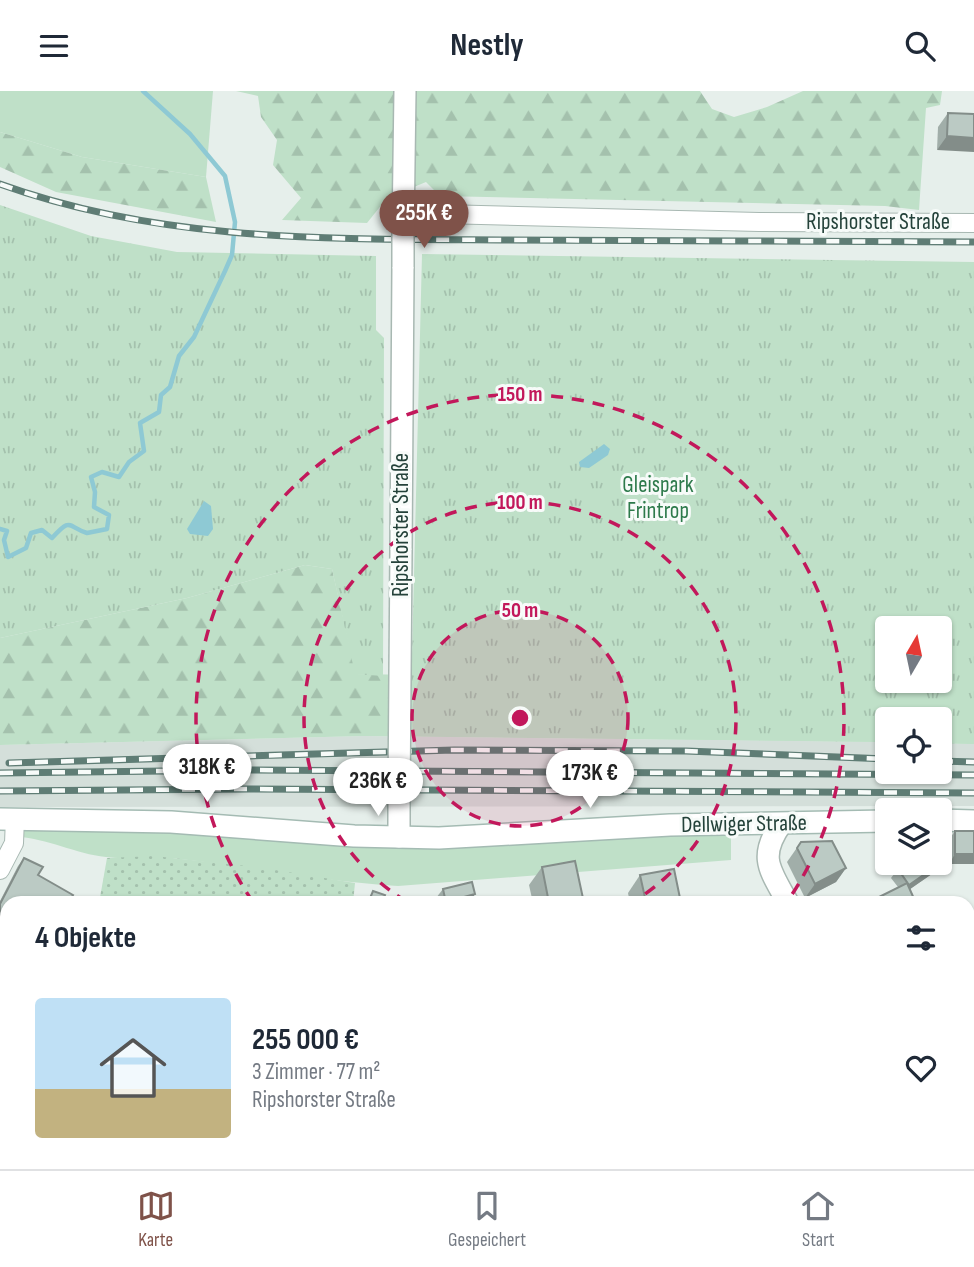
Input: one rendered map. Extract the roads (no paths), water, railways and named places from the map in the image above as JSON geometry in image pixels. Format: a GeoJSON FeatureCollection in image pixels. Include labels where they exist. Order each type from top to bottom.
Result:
{"type":"FeatureCollection","features":[{"type":"Feature","properties":{"kind":"main road","name":"Ripshorster Straße"},"geometry":{"type":"LineString","coordinates":[[399,837],[405,91]]}},
{"type":"Feature","properties":{"kind":"main road","name":"Dellwiger Straße"},"geometry":{"type":"LineString","coordinates":[[7,818],[171,822],[399,837],[506,836],[670,825],[875,821]]}},
{"type":"Feature","properties":{"kind":"main road"},"geometry":{"type":"LineString","coordinates":[[952,820],[974,821]]}},
{"type":"Feature","properties":{"kind":"main road"},"geometry":{"type":"LineString","coordinates":[[781,824],[768,842],[768,867],[784,896]]}},
{"type":"Feature","properties":{"kind":"street","name":"Ripshorster Straße"},"geometry":{"type":"LineString","coordinates":[[403,223],[974,223]]}},
{"type":"Feature","properties":{"kind":"street"},"geometry":{"type":"LineString","coordinates":[[0,870],[14,843],[7,818]]}},
{"type":"Feature","properties":{"kind":"water"},"geometry":{"type":"Polygon","coordinates":[[[604,444],[610,449],[608,455],[589,468],[580,467],[579,462],[604,444]]]}},
{"type":"Feature","properties":{"kind":"water"},"geometry":{"type":"Polygon","coordinates":[[[204,501],[211,506],[213,529],[208,536],[190,534],[187,529],[204,501]]]}},
{"type":"Feature","properties":{"kind":"waterway"},"geometry":{"type":"LineString","coordinates":[[0,529],[7,531],[4,540],[8,557],[26,548],[31,533],[42,530],[52,538],[67,525],[87,533],[107,529],[109,515],[94,507],[95,492],[91,477],[102,472],[119,477],[129,462],[144,451],[140,423],[159,412],[161,395],[170,387],[179,356],[194,337],[232,255],[235,222],[225,176],[190,134],[143,91]]}},
{"type":"Feature","properties":{"kind":"railway"},"geometry":{"type":"LineString","coordinates":[[0,184],[62,203],[124,217],[251,234],[379,239],[974,242]]}},
{"type":"Feature","properties":{"kind":"railway"},"geometry":{"type":"LineString","coordinates":[[9,763],[454,750],[686,751],[875,759]]}},
{"type":"Feature","properties":{"kind":"railway"},"geometry":{"type":"LineString","coordinates":[[952,761],[974,762]]}},
{"type":"Feature","properties":{"kind":"railway"},"geometry":{"type":"LineString","coordinates":[[0,773],[249,770],[974,775]]}},
{"type":"Feature","properties":{"kind":"railway"},"geometry":{"type":"LineString","coordinates":[[0,791],[248,789],[974,793]]}},
{"type":"Feature","properties":{"kind":"park label","name":"Gleispark Frintrop"},"geometry":{"type":"Point","coordinates":[658,498]}}]}
